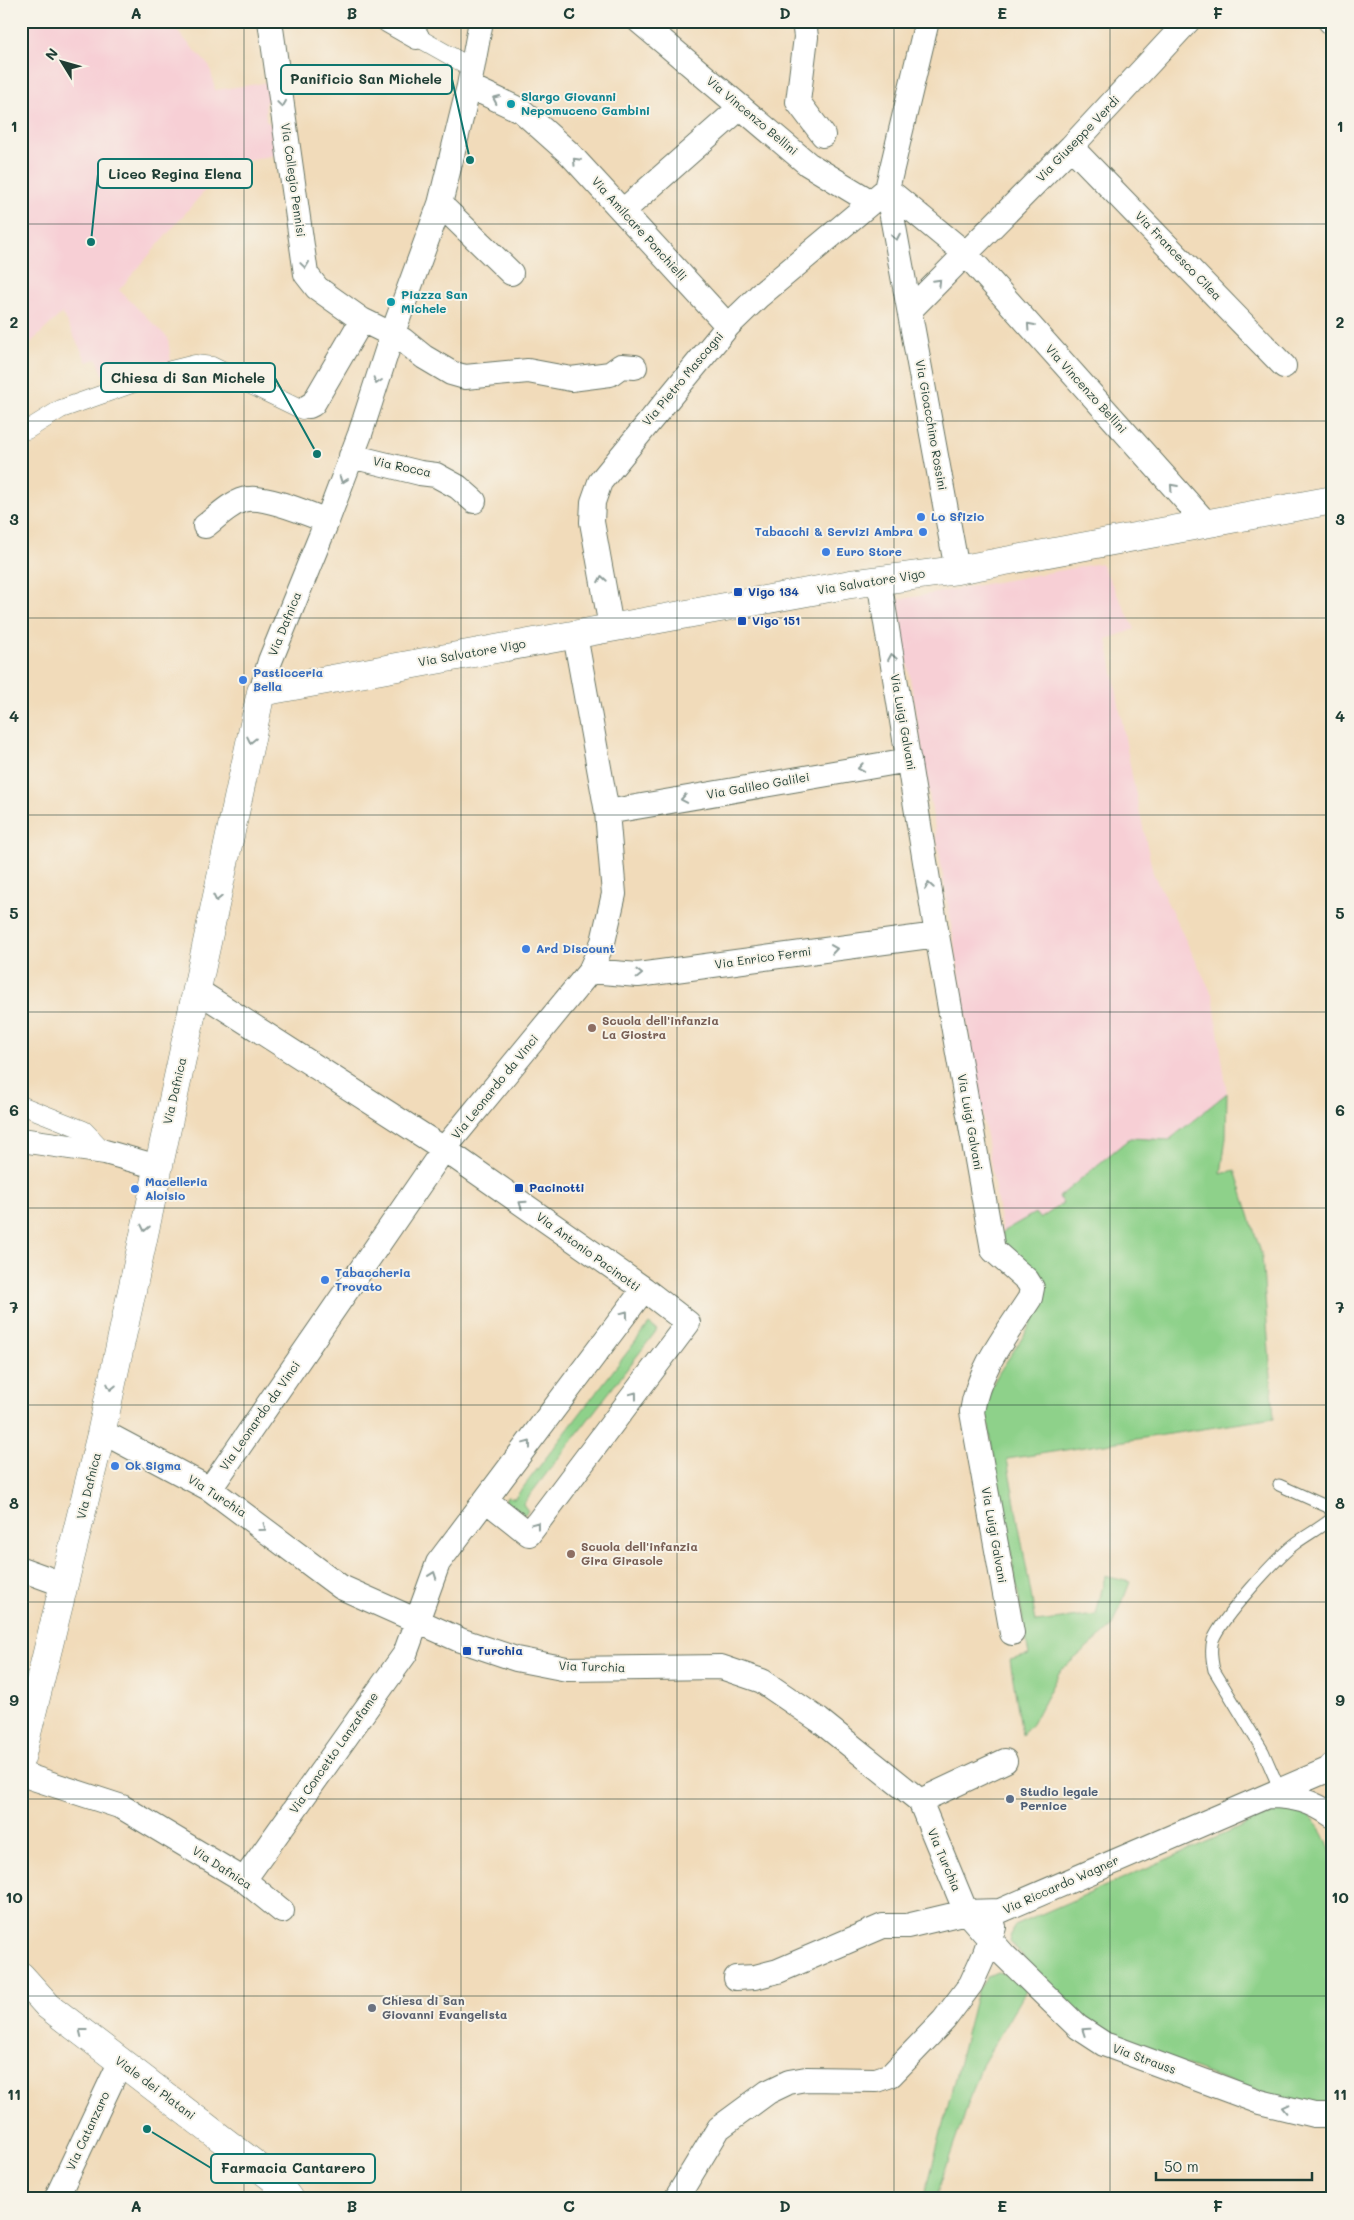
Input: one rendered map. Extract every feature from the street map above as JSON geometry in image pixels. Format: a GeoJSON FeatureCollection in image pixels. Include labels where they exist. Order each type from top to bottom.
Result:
{"type":"FeatureCollection","features":[{"type":"Feature","properties":{"kind":"street","name":"Via Collegio Pennisi"},"geometry":{"type":"LineString","coordinates":[[270,21],[306,274],[317,288],[360,318],[398,338],[424,357],[451,373],[465,378],[528,372],[571,379],[610,374],[621,366],[635,366]]}},
{"type":"Feature","properties":{"kind":"street"},"geometry":{"type":"LineString","coordinates":[[389,21],[417,37],[471,77]]}},
{"type":"Feature","properties":{"kind":"street"},"geometry":{"type":"LineString","coordinates":[[481,21],[471,77],[440,204],[511,273]]}},
{"type":"Feature","properties":{"kind":"street","name":"Via Vincenzo Bellini"},"geometry":{"type":"LineString","coordinates":[[639,21],[808,164],[879,196],[966,254],[1206,523]]}},
{"type":"Feature","properties":{"kind":"street"},"geometry":{"type":"LineString","coordinates":[[804,21],[806,37],[798,102],[823,135]]}},
{"type":"Feature","properties":{"kind":"street"},"geometry":{"type":"LineString","coordinates":[[879,196],[927,21]]}},
{"type":"Feature","properties":{"kind":"street","name":"Via Giuseppe Verdi"},"geometry":{"type":"LineString","coordinates":[[910,310],[1071,147],[1188,21]]}},
{"type":"Feature","properties":{"kind":"street","name":"Via Amilcare Ponchielli"},"geometry":{"type":"LineString","coordinates":[[471,77],[522,111],[570,153],[728,326]]}},
{"type":"Feature","properties":{"kind":"street"},"geometry":{"type":"LineString","coordinates":[[623,211],[741,107]]}},
{"type":"Feature","properties":{"kind":"street","name":"Via Francesco Cilea"},"geometry":{"type":"LineString","coordinates":[[1071,147],[1284,366]]}},
{"type":"Feature","properties":{"kind":"street","name":"Via Gioacchino Rossini"},"geometry":{"type":"LineString","coordinates":[[879,196],[910,310],[957,570]]}},
{"type":"Feature","properties":{"kind":"street","name":"Via Pietro Mascagni"},"geometry":{"type":"LineString","coordinates":[[610,627],[592,522],[593,502],[600,482],[728,326],[759,296],[879,196]]}},
{"type":"Feature","properties":{"kind":"street","name":"Via Dafnica"},"geometry":{"type":"LineString","coordinates":[[21,1758],[101,1434],[261,692],[270,661],[328,521],[351,456],[398,338],[440,204]]}},
{"type":"Feature","properties":{"kind":"street"},"geometry":{"type":"LineString","coordinates":[[27,430],[61,409],[170,370],[195,364],[212,366],[302,410],[313,404],[360,318]]}},
{"type":"Feature","properties":{"kind":"street","name":"Via Rocca"},"geometry":{"type":"LineString","coordinates":[[351,456],[420,474],[436,474],[458,487],[474,501]]}},
{"type":"Feature","properties":{"kind":"street"},"geometry":{"type":"LineString","coordinates":[[205,526],[248,498],[277,503],[328,521]]}},
{"type":"Feature","properties":{"kind":"street","name":"Via Salvatore Vigo"},"geometry":{"type":"LineString","coordinates":[[261,692],[610,627],[879,580],[957,570],[1333,500]]}},
{"type":"Feature","properties":{"kind":"street","name":"Via Luigi Galvani"},"geometry":{"type":"LineString","coordinates":[[879,580],[937,934],[993,1250],[1027,1280],[1032,1288],[1030,1298],[982,1373],[974,1393],[972,1412],[1012,1633]]}},
{"type":"Feature","properties":{"kind":"street","name":"Via Leonardo da Vinci"},"geometry":{"type":"LineString","coordinates":[[210,1489],[444,1149],[590,970],[603,942],[614,894],[607,812],[575,634]]}},
{"type":"Feature","properties":{"kind":"street","name":"Via Galileo Galilei"},"geometry":{"type":"LineString","coordinates":[[607,812],[909,760]]}},
{"type":"Feature","properties":{"kind":"street","name":"Via Enrico Fermi"},"geometry":{"type":"LineString","coordinates":[[590,970],[638,975],[937,934]]}},
{"type":"Feature","properties":{"kind":"street","name":"Via Antonio Pacinotti"},"geometry":{"type":"LineString","coordinates":[[198,991],[444,1149],[644,1289],[438,1563],[416,1621]]}},
{"type":"Feature","properties":{"kind":"street"},"geometry":{"type":"LineString","coordinates":[[21,1105],[84,1130],[106,1152]]}},
{"type":"Feature","properties":{"kind":"street"},"geometry":{"type":"LineString","coordinates":[[21,1140],[106,1152],[158,1167]]}},
{"type":"Feature","properties":{"kind":"street"},"geometry":{"type":"LineString","coordinates":[[486,1500],[529,1534],[688,1323],[644,1289]]}},
{"type":"Feature","properties":{"kind":"street","name":"Via Turchia"},"geometry":{"type":"LineString","coordinates":[[101,1434],[114,1438],[210,1489],[341,1588],[460,1640],[516,1659],[567,1669],[721,1667],[762,1681],[819,1720],[920,1801],[966,1912],[989,1939]]}},
{"type":"Feature","properties":{"kind":"street"},"geometry":{"type":"LineString","coordinates":[[21,1569],[65,1585]]}},
{"type":"Feature","properties":{"kind":"street","name":"Via Concetto Lanzafame"},"geometry":{"type":"LineString","coordinates":[[244,1880],[405,1654],[416,1621]]}},
{"type":"Feature","properties":{"kind":"street"},"geometry":{"type":"LineString","coordinates":[[920,1801],[1005,1761]]}},
{"type":"Feature","properties":{"kind":"street","name":"Via Riccardo Wagner"},"geometry":{"type":"LineString","coordinates":[[676,2199],[719,2128],[768,2092],[789,2082],[806,2079],[876,2080],[890,2075],[944,2020],[971,1984],[1000,1911],[1272,1793],[1332,1769]]}},
{"type":"Feature","properties":{"kind":"street","name":"Via Dafnica"},"geometry":{"type":"LineString","coordinates":[[21,1774],[122,1807],[244,1880],[282,1911]]}},
{"type":"Feature","properties":{"kind":"street"},"geometry":{"type":"LineString","coordinates":[[1272,1793],[1306,1801],[1320,1807],[1333,1816]]}},
{"type":"Feature","properties":{"kind":"street"},"geometry":{"type":"LineString","coordinates":[[736,1978],[755,1977],[778,1971],[883,1926],[907,1926],[966,1912],[1000,1911]]}},
{"type":"Feature","properties":{"kind":"street","name":"Via Strauss"},"geometry":{"type":"LineString","coordinates":[[989,1939],[1078,2027],[1104,2044],[1260,2102],[1314,2115],[1333,2115]]}},
{"type":"Feature","properties":{"kind":"street","name":"Viale dei Platani"},"geometry":{"type":"LineString","coordinates":[[21,1976],[48,2006],[274,2179],[289,2199]]}},
{"type":"Feature","properties":{"kind":"street","name":"Via Catanzaro"},"geometry":{"type":"LineString","coordinates":[[56,2199],[120,2063]]}},
{"type":"Feature","properties":{"kind":"lane"},"geometry":{"type":"LineString","coordinates":[[1272,1793],[1263,1751],[1214,1670],[1211,1658],[1212,1642],[1220,1627],[1277,1559],[1296,1543],[1331,1519],[1332,1512],[1328,1507],[1279,1485]]}},
{"type":"Feature","properties":{"kind":"shaded area"},"geometry":{"type":"Polygon","coordinates":[[[21,21],[168,21],[210,67],[215,90],[271,82],[273,94],[265,103],[266,121],[274,126],[280,154],[227,165],[119,290],[168,338],[171,362],[108,387],[97,359],[87,362],[62,313],[21,352],[21,21]]]}},
{"type":"Feature","properties":{"kind":"shaded area"},"geometry":{"type":"Polygon","coordinates":[[[1101,563],[1135,629],[1107,639],[1133,781],[1153,873],[1213,996],[1227,1093],[1169,1140],[1130,1138],[1059,1197],[1063,1203],[1039,1219],[1035,1213],[1002,1232],[897,600],[1101,563]]]}},
{"type":"Feature","properties":{"kind":"green space"},"geometry":{"type":"Polygon","coordinates":[[[1227,1093],[1226,1137],[1221,1174],[1235,1170],[1262,1256],[1274,1418],[1007,1459],[1036,1622],[1096,1615],[1105,1576],[1130,1582],[1113,1626],[1060,1671],[1032,1724],[1022,1735],[1010,1660],[1029,1655],[986,1411],[994,1382],[1035,1316],[1041,1303],[1043,1291],[1042,1280],[1039,1274],[1006,1247],[1002,1232],[1035,1213],[1040,1219],[1063,1203],[1059,1197],[1130,1138],[1169,1140],[1227,1093]]]}},
{"type":"Feature","properties":{"kind":"green space"},"geometry":{"type":"Polygon","coordinates":[[[649,1324],[657,1330],[523,1504],[528,1511],[524,1515],[505,1501],[507,1497],[515,1498],[649,1324]]]}},
{"type":"Feature","properties":{"kind":"green space"},"geometry":{"type":"Polygon","coordinates":[[[1287,1809],[1297,1811],[1313,1819],[1327,1840],[1333,1859],[1333,2105],[1285,2101],[1111,2039],[1070,2007],[1010,1942],[1014,1926],[1277,1811],[1287,1809]]]}},
{"type":"Feature","properties":{"kind":"green space"},"geometry":{"type":"Polygon","coordinates":[[[997,1972],[1007,1974],[1026,1990],[981,2067],[935,2199],[924,2199],[977,1991],[988,1976],[997,1972]]]}},
{"type":"Feature","properties":{"kind":"place","name":"Slargo Giovanni Nepomuceno Gambini"},"geometry":{"type":"Point","coordinates":[511,104]}},
{"type":"Feature","properties":{"kind":"place","name":"Panificio San Michele"},"geometry":{"type":"Point","coordinates":[470,160]}},
{"type":"Feature","properties":{"kind":"place","name":"Liceo Regina Elena"},"geometry":{"type":"Point","coordinates":[91,242]}},
{"type":"Feature","properties":{"kind":"place","name":"Piazza San Michele"},"geometry":{"type":"Point","coordinates":[391,302]}},
{"type":"Feature","properties":{"kind":"place","name":"Chiesa di San Michele"},"geometry":{"type":"Point","coordinates":[317,454]}},
{"type":"Feature","properties":{"kind":"place","name":"Lo Sfizio"},"geometry":{"type":"Point","coordinates":[921,517]}},
{"type":"Feature","properties":{"kind":"place","name":"Tabacchi & Servizi Ambra"},"geometry":{"type":"Point","coordinates":[923,532]}},
{"type":"Feature","properties":{"kind":"place","name":"Euro Store"},"geometry":{"type":"Point","coordinates":[826,552]}},
{"type":"Feature","properties":{"kind":"place","name":"Vigo 134"},"geometry":{"type":"Point","coordinates":[738,592]}},
{"type":"Feature","properties":{"kind":"place","name":"Vigo 151"},"geometry":{"type":"Point","coordinates":[742,621]}},
{"type":"Feature","properties":{"kind":"place","name":"Pasticceria Bella"},"geometry":{"type":"Point","coordinates":[243,680]}},
{"type":"Feature","properties":{"kind":"place","name":"Ard Discount"},"geometry":{"type":"Point","coordinates":[526,949]}},
{"type":"Feature","properties":{"kind":"place","name":"Scuola dell'infanzia La Giostra"},"geometry":{"type":"Point","coordinates":[592,1028]}},
{"type":"Feature","properties":{"kind":"place","name":"Pacinotti"},"geometry":{"type":"Point","coordinates":[519,1188]}},
{"type":"Feature","properties":{"kind":"place","name":"Macelleria Aloisio"},"geometry":{"type":"Point","coordinates":[135,1189]}},
{"type":"Feature","properties":{"kind":"place","name":"Tabaccheria Trovato"},"geometry":{"type":"Point","coordinates":[325,1280]}},
{"type":"Feature","properties":{"kind":"place","name":"Ok Sigma"},"geometry":{"type":"Point","coordinates":[115,1466]}},
{"type":"Feature","properties":{"kind":"place","name":"Scuola dell'infanzia Gira Girasole"},"geometry":{"type":"Point","coordinates":[571,1554]}},
{"type":"Feature","properties":{"kind":"place","name":"Turchia"},"geometry":{"type":"Point","coordinates":[467,1651]}},
{"type":"Feature","properties":{"kind":"place","name":"Studio legale Pernice"},"geometry":{"type":"Point","coordinates":[1010,1799]}},
{"type":"Feature","properties":{"kind":"place","name":"Chiesa di San Giovanni Evangelista"},"geometry":{"type":"Point","coordinates":[372,2008]}},
{"type":"Feature","properties":{"kind":"place","name":"Farmacia Cantarero"},"geometry":{"type":"Point","coordinates":[147,2129]}}]}
